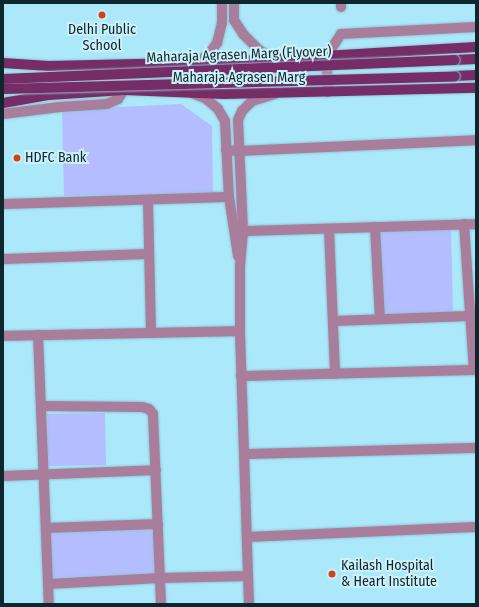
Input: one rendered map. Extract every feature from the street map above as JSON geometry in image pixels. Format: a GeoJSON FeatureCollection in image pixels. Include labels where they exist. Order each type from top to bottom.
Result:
{"type":"FeatureCollection","features":[{"type":"Feature","properties":{"kind":"main road","name":"Maharaja Agrasen Marg"},"geometry":{"type":"LineString","coordinates":[[3,63],[49,66],[223,62],[476,48]]}},
{"type":"Feature","properties":{"kind":"main road","name":"Maharaja Agrasen Marg (Flyover)"},"geometry":{"type":"LineString","coordinates":[[3,79],[476,60]]}},
{"type":"Feature","properties":{"kind":"main road"},"geometry":{"type":"LineString","coordinates":[[3,70],[49,66]]}},
{"type":"Feature","properties":{"kind":"main road","name":"Maharaja Agrasen Marg (Flyover)"},"geometry":{"type":"LineString","coordinates":[[3,89],[476,75]]}},
{"type":"Feature","properties":{"kind":"main road","name":"Maharaja Agrasen Marg"},"geometry":{"type":"LineString","coordinates":[[3,103],[49,95],[124,90],[224,94],[476,88]]}},
{"type":"Feature","properties":{"kind":"main road"},"geometry":{"type":"LineString","coordinates":[[3,94],[22,93],[34,98]]}},
{"type":"Feature","properties":{"kind":"street"},"geometry":{"type":"LineString","coordinates":[[198,62],[209,54],[217,43],[222,23],[222,3]]}},
{"type":"Feature","properties":{"kind":"street"},"geometry":{"type":"LineString","coordinates":[[234,3],[234,20],[243,34],[259,50],[276,60]]}},
{"type":"Feature","properties":{"kind":"street"},"geometry":{"type":"LineString","coordinates":[[328,92],[326,57],[341,34],[476,27]]}},
{"type":"Feature","properties":{"kind":"street"},"geometry":{"type":"LineString","coordinates":[[3,114],[60,107],[107,104],[118,99],[124,90]]}},
{"type":"Feature","properties":{"kind":"street"},"geometry":{"type":"LineString","coordinates":[[190,92],[205,98],[218,109],[225,121],[228,197],[232,228],[240,266]]}},
{"type":"Feature","properties":{"kind":"street"},"geometry":{"type":"LineString","coordinates":[[249,604],[241,376],[240,266],[243,231],[238,151],[238,120],[242,111],[252,101],[280,92]]}},
{"type":"Feature","properties":{"kind":"street"},"geometry":{"type":"LineString","coordinates":[[226,150],[238,151],[476,140]]}},
{"type":"Feature","properties":{"kind":"street"},"geometry":{"type":"LineString","coordinates":[[3,204],[148,201],[228,197]]}},
{"type":"Feature","properties":{"kind":"street"},"geometry":{"type":"LineString","coordinates":[[148,201],[151,333]]}},
{"type":"Feature","properties":{"kind":"street"},"geometry":{"type":"LineString","coordinates":[[241,376],[475,370],[464,224]]}},
{"type":"Feature","properties":{"kind":"street"},"geometry":{"type":"LineString","coordinates":[[243,231],[476,224]]}},
{"type":"Feature","properties":{"kind":"street"},"geometry":{"type":"LineString","coordinates":[[375,227],[380,319]]}},
{"type":"Feature","properties":{"kind":"street"},"geometry":{"type":"LineString","coordinates":[[329,229],[335,374]]}},
{"type":"Feature","properties":{"kind":"street"},"geometry":{"type":"LineString","coordinates":[[3,259],[149,254]]}},
{"type":"Feature","properties":{"kind":"street"},"geometry":{"type":"LineString","coordinates":[[333,320],[470,316]]}},
{"type":"Feature","properties":{"kind":"street"},"geometry":{"type":"LineString","coordinates":[[3,336],[240,331]]}},
{"type":"Feature","properties":{"kind":"street"},"geometry":{"type":"LineString","coordinates":[[38,335],[49,604]]}},
{"type":"Feature","properties":{"kind":"street"},"geometry":{"type":"LineString","coordinates":[[41,406],[142,407],[149,409],[153,414],[161,604]]}},
{"type":"Feature","properties":{"kind":"street"},"geometry":{"type":"LineString","coordinates":[[244,454],[476,448]]}},
{"type":"Feature","properties":{"kind":"street"},"geometry":{"type":"LineString","coordinates":[[3,476],[156,470]]}},
{"type":"Feature","properties":{"kind":"street"},"geometry":{"type":"LineString","coordinates":[[46,528],[158,524]]}},
{"type":"Feature","properties":{"kind":"street"},"geometry":{"type":"LineString","coordinates":[[247,537],[476,527]]}},
{"type":"Feature","properties":{"kind":"street"},"geometry":{"type":"LineString","coordinates":[[48,584],[160,578],[248,576]]}},
{"type":"Feature","properties":{"kind":"shaded area"},"geometry":{"type":"Polygon","coordinates":[[[181,104],[212,126],[213,193],[64,196],[62,110],[181,104]]]}},
{"type":"Feature","properties":{"kind":"shaded area"},"geometry":{"type":"Polygon","coordinates":[[[451,229],[453,313],[380,315],[377,231],[451,229]]]}},
{"type":"Feature","properties":{"kind":"shaded area"},"geometry":{"type":"Polygon","coordinates":[[[105,413],[106,465],[48,466],[47,414],[105,413]]]}},
{"type":"Feature","properties":{"kind":"shaded area"},"geometry":{"type":"Polygon","coordinates":[[[154,528],[156,574],[53,578],[50,532],[154,528]]]}},
{"type":"Feature","properties":{"kind":"place","name":"Delhi Public School"},"geometry":{"type":"Point","coordinates":[102,15]}},
{"type":"Feature","properties":{"kind":"place","name":"HDFC Bank"},"geometry":{"type":"Point","coordinates":[17,158]}},
{"type":"Feature","properties":{"kind":"place","name":"Kailash Hospital & Heart Institute"},"geometry":{"type":"Point","coordinates":[332,574]}}]}
